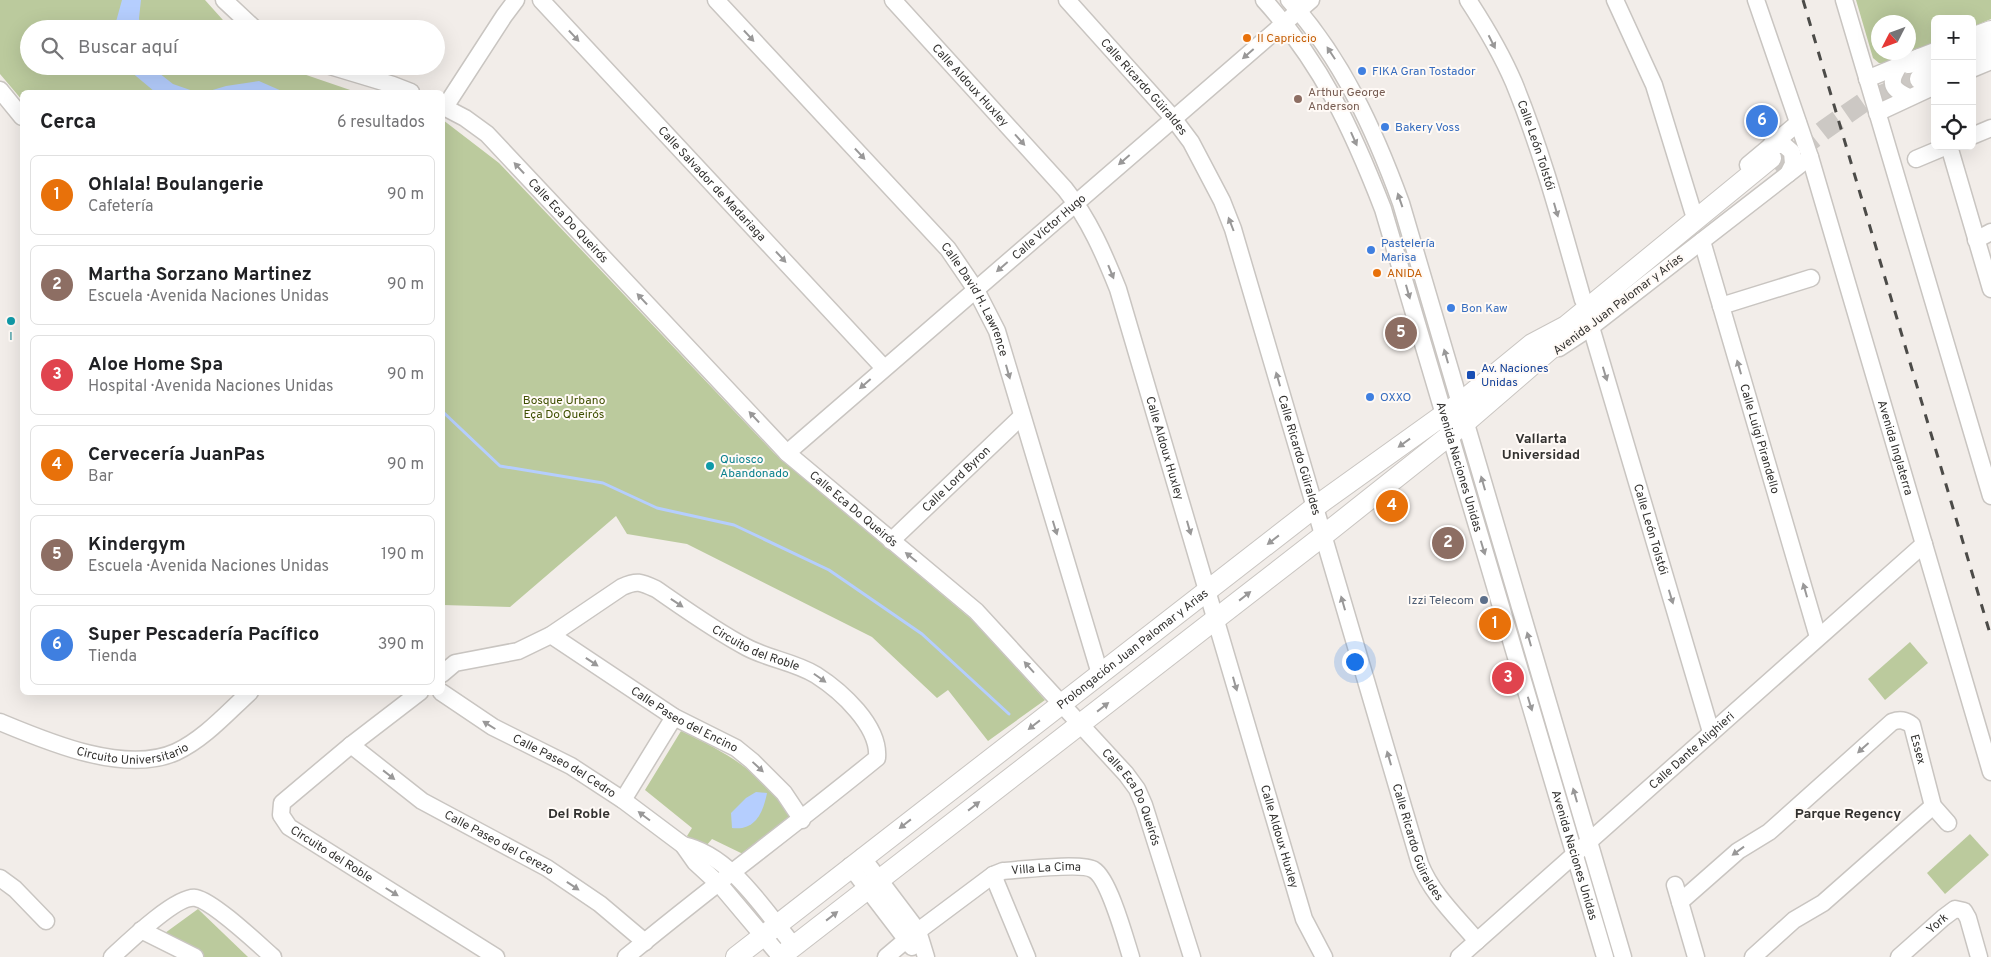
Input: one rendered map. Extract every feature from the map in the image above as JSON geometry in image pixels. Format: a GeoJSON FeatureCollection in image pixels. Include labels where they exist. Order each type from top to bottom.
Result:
{"type":"FeatureCollection","features":[{"type":"Feature","properties":{"kind":"main road"},"geometry":{"type":"LineString","coordinates":[[1976,35],[1991,29]]}},
{"type":"Feature","properties":{"kind":"main road"},"geometry":{"type":"LineString","coordinates":[[1976,56],[1991,50]]}},
{"type":"Feature","properties":{"kind":"main road"},"geometry":{"type":"LineString","coordinates":[[1919,73],[1931,57]]}},
{"type":"Feature","properties":{"kind":"main road","name":"Avenida Juan Palomar y Arias"},"geometry":{"type":"LineString","coordinates":[[1532,344],[1566,326],[1776,161]]}},
{"type":"Feature","properties":{"kind":"main road","name":"Avenida Juan Palomar y Arias"},"geometry":{"type":"LineString","coordinates":[[1532,367],[1595,311],[1776,161]]}},
{"type":"Feature","properties":{"kind":"main road","name":"Prolongación Juan Palomar y Arias"},"geometry":{"type":"LineString","coordinates":[[736,957],[1315,507],[1460,403],[1532,344]]}},
{"type":"Feature","properties":{"kind":"main road"},"geometry":{"type":"LineString","coordinates":[[785,953],[1324,535],[1532,367]]}},
{"type":"Feature","properties":{"kind":"street"},"geometry":{"type":"LineString","coordinates":[[224,0],[245,20]]}},
{"type":"Feature","properties":{"kind":"street"},"geometry":{"type":"LineString","coordinates":[[445,104],[516,0]]}},
{"type":"Feature","properties":{"kind":"street","name":"Calle Salvador de Madariaga"},"geometry":{"type":"LineString","coordinates":[[541,0],[884,368]]}},
{"type":"Feature","properties":{"kind":"street","name":"Calle David H. Lawrence"},"geometry":{"type":"LineString","coordinates":[[716,0],[948,249],[976,290],[997,331],[1021,417],[1100,674]]}},
{"type":"Feature","properties":{"kind":"street","name":"Calle Aldoux Huxley"},"geometry":{"type":"LineString","coordinates":[[893,0],[1075,202],[1106,258],[1118,289],[1304,919],[1324,957]]}},
{"type":"Feature","properties":{"kind":"street","name":"Calle Ricardo Güiraldes"},"geometry":{"type":"LineString","coordinates":[[1067,0],[1173,118],[1191,142],[1206,169],[1233,229],[1420,864],[1428,882],[1441,900],[1477,940]]}},
{"type":"Feature","properties":{"kind":"street","name":"Avenida Naciones Unidas"},"geometry":{"type":"LineString","coordinates":[[1264,0],[1284,22],[1312,60],[1334,97],[1370,174],[1383,209],[1444,414],[1457,429],[1589,842],[1623,957]]}},
{"type":"Feature","properties":{"kind":"street","name":"Calle León Tolstói"},"geometry":{"type":"LineString","coordinates":[[1468,0],[1513,82],[1539,149],[1583,300]]}},
{"type":"Feature","properties":{"kind":"street"},"geometry":{"type":"LineString","coordinates":[[1615,0],[1654,86],[1693,212]]}},
{"type":"Feature","properties":{"kind":"street","name":"Avenida Inglaterra"},"geometry":{"type":"LineString","coordinates":[[1756,0],[1810,157],[1991,772]]}},
{"type":"Feature","properties":{"kind":"street"},"geometry":{"type":"LineString","coordinates":[[1844,0],[1991,496]]}},
{"type":"Feature","properties":{"kind":"street","name":"Calle Víctor Hugo"},"geometry":{"type":"LineString","coordinates":[[787,453],[1284,22],[1300,3]]}},
{"type":"Feature","properties":{"kind":"street","name":"Avenida Naciones Unidas"},"geometry":{"type":"LineString","coordinates":[[1300,3],[1359,103],[1385,158],[1409,229],[1460,403],[1457,429],[1574,854],[1605,957]]}},
{"type":"Feature","properties":{"kind":"street"},"geometry":{"type":"LineString","coordinates":[[1976,67],[1991,61]]}},
{"type":"Feature","properties":{"kind":"street"},"geometry":{"type":"LineString","coordinates":[[1867,80],[1919,73]]}},
{"type":"Feature","properties":{"kind":"street"},"geometry":{"type":"LineString","coordinates":[[1877,113],[1909,97],[1919,73]]}},
{"type":"Feature","properties":{"kind":"street"},"geometry":{"type":"LineString","coordinates":[[1909,97],[1899,93],[1892,82],[1892,76],[1919,73]]}},
{"type":"Feature","properties":{"kind":"street"},"geometry":{"type":"LineString","coordinates":[[360,75],[406,90]]}},
{"type":"Feature","properties":{"kind":"street"},"geometry":{"type":"LineString","coordinates":[[0,90],[20,115]]}},
{"type":"Feature","properties":{"kind":"street","name":"Calle Eca Do Queirós"},"geometry":{"type":"LineString","coordinates":[[445,107],[487,134],[787,453],[982,616],[1126,774],[1141,796],[1192,957]]}},
{"type":"Feature","properties":{"kind":"street","name":"Avenida Juan Palomar y Arias"},"geometry":{"type":"LineString","coordinates":[[1532,367],[1591,327],[1702,241],[1776,161],[1798,124]]}},
{"type":"Feature","properties":{"kind":"street"},"geometry":{"type":"LineString","coordinates":[[1976,134],[1991,128]]}},
{"type":"Feature","properties":{"kind":"street"},"geometry":{"type":"LineString","coordinates":[[1916,159],[1938,150]]}},
{"type":"Feature","properties":{"kind":"street"},"geometry":{"type":"LineString","coordinates":[[1949,150],[1991,289]]}},
{"type":"Feature","properties":{"kind":"street","name":"Avenida Juan Palomar y Arias"},"geometry":{"type":"LineString","coordinates":[[1532,344],[1583,300],[1693,212],[1776,161],[1810,157]]}},
{"type":"Feature","properties":{"kind":"street"},"geometry":{"type":"LineString","coordinates":[[1976,240],[1991,232]]}},
{"type":"Feature","properties":{"kind":"street","name":"Calle Luigi Pirandello"},"geometry":{"type":"LineString","coordinates":[[1702,241],[1818,637]]}},
{"type":"Feature","properties":{"kind":"street"},"geometry":{"type":"LineString","coordinates":[[1721,306],[1811,278]]}},
{"type":"Feature","properties":{"kind":"street","name":"Calle León Tolstói"},"geometry":{"type":"LineString","coordinates":[[1591,327],[1712,732]]}},
{"type":"Feature","properties":{"kind":"street","name":"Calle Lord Byron"},"geometry":{"type":"LineString","coordinates":[[891,540],[1021,417]]}},
{"type":"Feature","properties":{"kind":"street","name":"Calle Dante Alighieri"},"geometry":{"type":"LineString","coordinates":[[1459,957],[1924,544]]}},
{"type":"Feature","properties":{"kind":"street","name":"Circuito del Roble"},"geometry":{"type":"LineString","coordinates":[[445,671],[455,663],[518,651],[551,635],[622,586],[634,581],[656,588],[719,632],[748,648],[816,675],[837,691],[857,711],[875,738],[878,748],[877,758],[802,820],[626,957]]}},
{"type":"Feature","properties":{"kind":"street","name":"Calle Paseo del Encino"},"geometry":{"type":"LineString","coordinates":[[551,635],[674,717],[714,736],[747,756],[784,793],[802,820]]}},
{"type":"Feature","properties":{"kind":"street","name":"Circuito Universitario"},"geometry":{"type":"LineString","coordinates":[[0,722],[95,755],[129,760],[153,758],[175,752],[200,737],[247,695]]}},
{"type":"Feature","properties":{"kind":"street","name":"Circuito del Roble"},"geometry":{"type":"LineString","coordinates":[[416,695],[351,745],[282,803],[276,817],[496,957]]}},
{"type":"Feature","properties":{"kind":"street","name":"Calle Paseo del Cedro"},"geometry":{"type":"LineString","coordinates":[[445,695],[493,728],[571,766],[623,800],[683,845],[695,862],[719,884]]}},
{"type":"Feature","properties":{"kind":"street"},"geometry":{"type":"LineString","coordinates":[[623,800],[674,717]]}},
{"type":"Feature","properties":{"kind":"street","name":"Essex"},"geometry":{"type":"LineString","coordinates":[[1680,902],[1738,850],[1769,832],[1892,722],[1901,720],[1907,721],[1912,725],[1933,806]]}},
{"type":"Feature","properties":{"kind":"street","name":"Calle Paseo del Cerezo"},"geometry":{"type":"LineString","coordinates":[[351,745],[422,801],[547,868],[600,904],[644,942]]}},
{"type":"Feature","properties":{"kind":"street"},"geometry":{"type":"LineString","coordinates":[[1753,957],[1794,920],[1823,903],[1933,806],[1948,823]]}},
{"type":"Feature","properties":{"kind":"street","name":"Calle Paseo del Cedro"},"geometry":{"type":"LineString","coordinates":[[683,845],[696,848],[733,872]]}},
{"type":"Feature","properties":{"kind":"street"},"geometry":{"type":"LineString","coordinates":[[856,862],[912,935],[926,957]]}},
{"type":"Feature","properties":{"kind":"street","name":"Villa La Cima"},"geometry":{"type":"LineString","coordinates":[[886,957],[912,935],[993,875],[1003,871],[1079,867],[1094,869],[1099,874],[1107,888],[1131,957]]}},
{"type":"Feature","properties":{"kind":"street"},"geometry":{"type":"LineString","coordinates":[[733,872],[785,953]]}},
{"type":"Feature","properties":{"kind":"street","name":"Villa La Cima"},"geometry":{"type":"LineString","coordinates":[[993,875],[1027,957]]}},
{"type":"Feature","properties":{"kind":"street"},"geometry":{"type":"LineString","coordinates":[[0,878],[15,889],[46,921]]}},
{"type":"Feature","properties":{"kind":"street"},"geometry":{"type":"LineString","coordinates":[[719,884],[769,930]]}},
{"type":"Feature","properties":{"kind":"street"},"geometry":{"type":"LineString","coordinates":[[1675,885],[1696,957]]}},
{"type":"Feature","properties":{"kind":"street"},"geometry":{"type":"LineString","coordinates":[[112,957],[141,930],[182,901],[194,897],[208,902],[273,957]]}},
{"type":"Feature","properties":{"kind":"street","name":"York"},"geometry":{"type":"LineString","coordinates":[[1899,957],[1942,918],[1955,909],[1964,912],[1968,918],[1980,957]]}},
{"type":"Feature","properties":{"kind":"street"},"geometry":{"type":"LineString","coordinates":[[141,930],[195,957]]}},
{"type":"Feature","properties":{"kind":"street"},"geometry":{"type":"LineString","coordinates":[[912,935],[919,957]]}},
{"type":"Feature","properties":{"kind":"green space"},"geometry":{"type":"Polygon","coordinates":[[[0,0],[205,0],[223,20],[20,20],[20,75],[306,75],[350,90],[20,90],[20,98],[0,74],[0,0]]]}},
{"type":"Feature","properties":{"kind":"green space"},"geometry":{"type":"Polygon","coordinates":[[[1856,0],[1991,0],[1991,19],[1976,25],[1976,15],[1931,15],[1931,44],[1916,50],[1916,15],[1871,15],[1871,51],[1856,0]]]}},
{"type":"Feature","properties":{"kind":"green space"},"geometry":{"type":"Polygon","coordinates":[[[1875,60],[1890,60],[1883,63],[1875,60]]]}},
{"type":"Feature","properties":{"kind":"green space","name":"Bosque Urbano Eça Do Queirós"},"geometry":{"type":"Polygon","coordinates":[[[445,122],[499,163],[774,453],[977,624],[1045,700],[988,741],[948,690],[937,698],[872,637],[687,544],[627,534],[616,516],[510,607],[445,605],[445,122]]]}},
{"type":"Feature","properties":{"kind":"green space"},"geometry":{"type":"Polygon","coordinates":[[[1910,642],[1928,663],[1885,700],[1868,679],[1910,642]]]}},
{"type":"Feature","properties":{"kind":"green space"},"geometry":{"type":"Polygon","coordinates":[[[681,731],[729,756],[755,775],[779,800],[790,816],[743,854],[712,839],[706,846],[687,836],[692,828],[645,790],[681,731]]]}},
{"type":"Feature","properties":{"kind":"green space"},"geometry":{"type":"Polygon","coordinates":[[[1970,834],[1989,855],[1945,894],[1927,873],[1970,834]]]}},
{"type":"Feature","properties":{"kind":"green space"},"geometry":{"type":"Polygon","coordinates":[[[198,909],[248,957],[204,957],[165,933],[198,909]]]}},
{"type":"Feature","properties":{"kind":"water"},"geometry":{"type":"Polygon","coordinates":[[[122,0],[141,0],[139,20],[116,20],[122,0]]]}},
{"type":"Feature","properties":{"kind":"water"},"geometry":{"type":"Polygon","coordinates":[[[135,75],[162,75],[173,84],[190,90],[153,90],[135,75]]]}},
{"type":"Feature","properties":{"kind":"water"},"geometry":{"type":"Polygon","coordinates":[[[259,81],[279,90],[213,90],[259,81]]]}},
{"type":"Feature","properties":{"kind":"water"},"geometry":{"type":"Polygon","coordinates":[[[756,792],[767,793],[757,819],[747,827],[732,828],[731,813],[746,798],[756,792]]]}},
{"type":"Feature","properties":{"kind":"waterway"},"geometry":{"type":"LineString","coordinates":[[445,414],[500,466],[603,483],[657,508],[734,525],[829,570],[922,634],[1009,714]]}},
{"type":"Feature","properties":{"kind":"tunnel"},"geometry":{"type":"LineString","coordinates":[[1775,169],[1824,130],[1864,102],[1920,79]]}},
{"type":"Feature","properties":{"kind":"railway"},"geometry":{"type":"LineString","coordinates":[[1803,0],[1991,637]]}},
{"type":"Feature","properties":{"kind":"place","name":"Il Capriccio"},"geometry":{"type":"Point","coordinates":[1247,38]}},
{"type":"Feature","properties":{"kind":"place","name":"FIKA Gran Tostador"},"geometry":{"type":"Point","coordinates":[1362,71]}},
{"type":"Feature","properties":{"kind":"place","name":"Arthur George Anderson"},"geometry":{"type":"Point","coordinates":[1298,99]}},
{"type":"Feature","properties":{"kind":"place","name":"Super Pescadería Pacífico"},"geometry":{"type":"Point","coordinates":[1762,121]}},
{"type":"Feature","properties":{"kind":"place","name":"Bakery Voss"},"geometry":{"type":"Point","coordinates":[1385,127]}},
{"type":"Feature","properties":{"kind":"place","name":"Pastelería Marisa"},"geometry":{"type":"Point","coordinates":[1371,250]}},
{"type":"Feature","properties":{"kind":"place","name":"ANIDA"},"geometry":{"type":"Point","coordinates":[1377,273]}},
{"type":"Feature","properties":{"kind":"place","name":"Bon Kaw"},"geometry":{"type":"Point","coordinates":[1451,308]}},
{"type":"Feature","properties":{"kind":"place","name":"I"},"geometry":{"type":"Point","coordinates":[11,321]}},
{"type":"Feature","properties":{"kind":"place","name":"Kindergym"},"geometry":{"type":"Point","coordinates":[1401,333]}},
{"type":"Feature","properties":{"kind":"place","name":"Av. Naciones Unidas"},"geometry":{"type":"Point","coordinates":[1471,375]}},
{"type":"Feature","properties":{"kind":"place","name":"OXXO"},"geometry":{"type":"Point","coordinates":[1370,397]}},
{"type":"Feature","properties":{"kind":"place","name":"Quiosco Abandonado"},"geometry":{"type":"Point","coordinates":[710,466]}},
{"type":"Feature","properties":{"kind":"place","name":"Cervecería JuanPas"},"geometry":{"type":"Point","coordinates":[1392,506]}},
{"type":"Feature","properties":{"kind":"place","name":"Martha Sorzano Martinez"},"geometry":{"type":"Point","coordinates":[1448,543]}},
{"type":"Feature","properties":{"kind":"place","name":"Izzi Telecom"},"geometry":{"type":"Point","coordinates":[1484,600]}},
{"type":"Feature","properties":{"kind":"place","name":"Ohlala! Boulangerie"},"geometry":{"type":"Point","coordinates":[1495,624]}},
{"type":"Feature","properties":{"kind":"place","name":"Aloe Home Spa"},"geometry":{"type":"Point","coordinates":[1508,678]}},
{"type":"Feature","properties":{"kind":"district","name":"Vallarta Universidad"},"geometry":{"type":"Point","coordinates":[1541,446]}},
{"type":"Feature","properties":{"kind":"district","name":"Del Roble"},"geometry":{"type":"Point","coordinates":[579,813]}},
{"type":"Feature","properties":{"kind":"district","name":"Parque Regency"},"geometry":{"type":"Point","coordinates":[1848,813]}}]}
